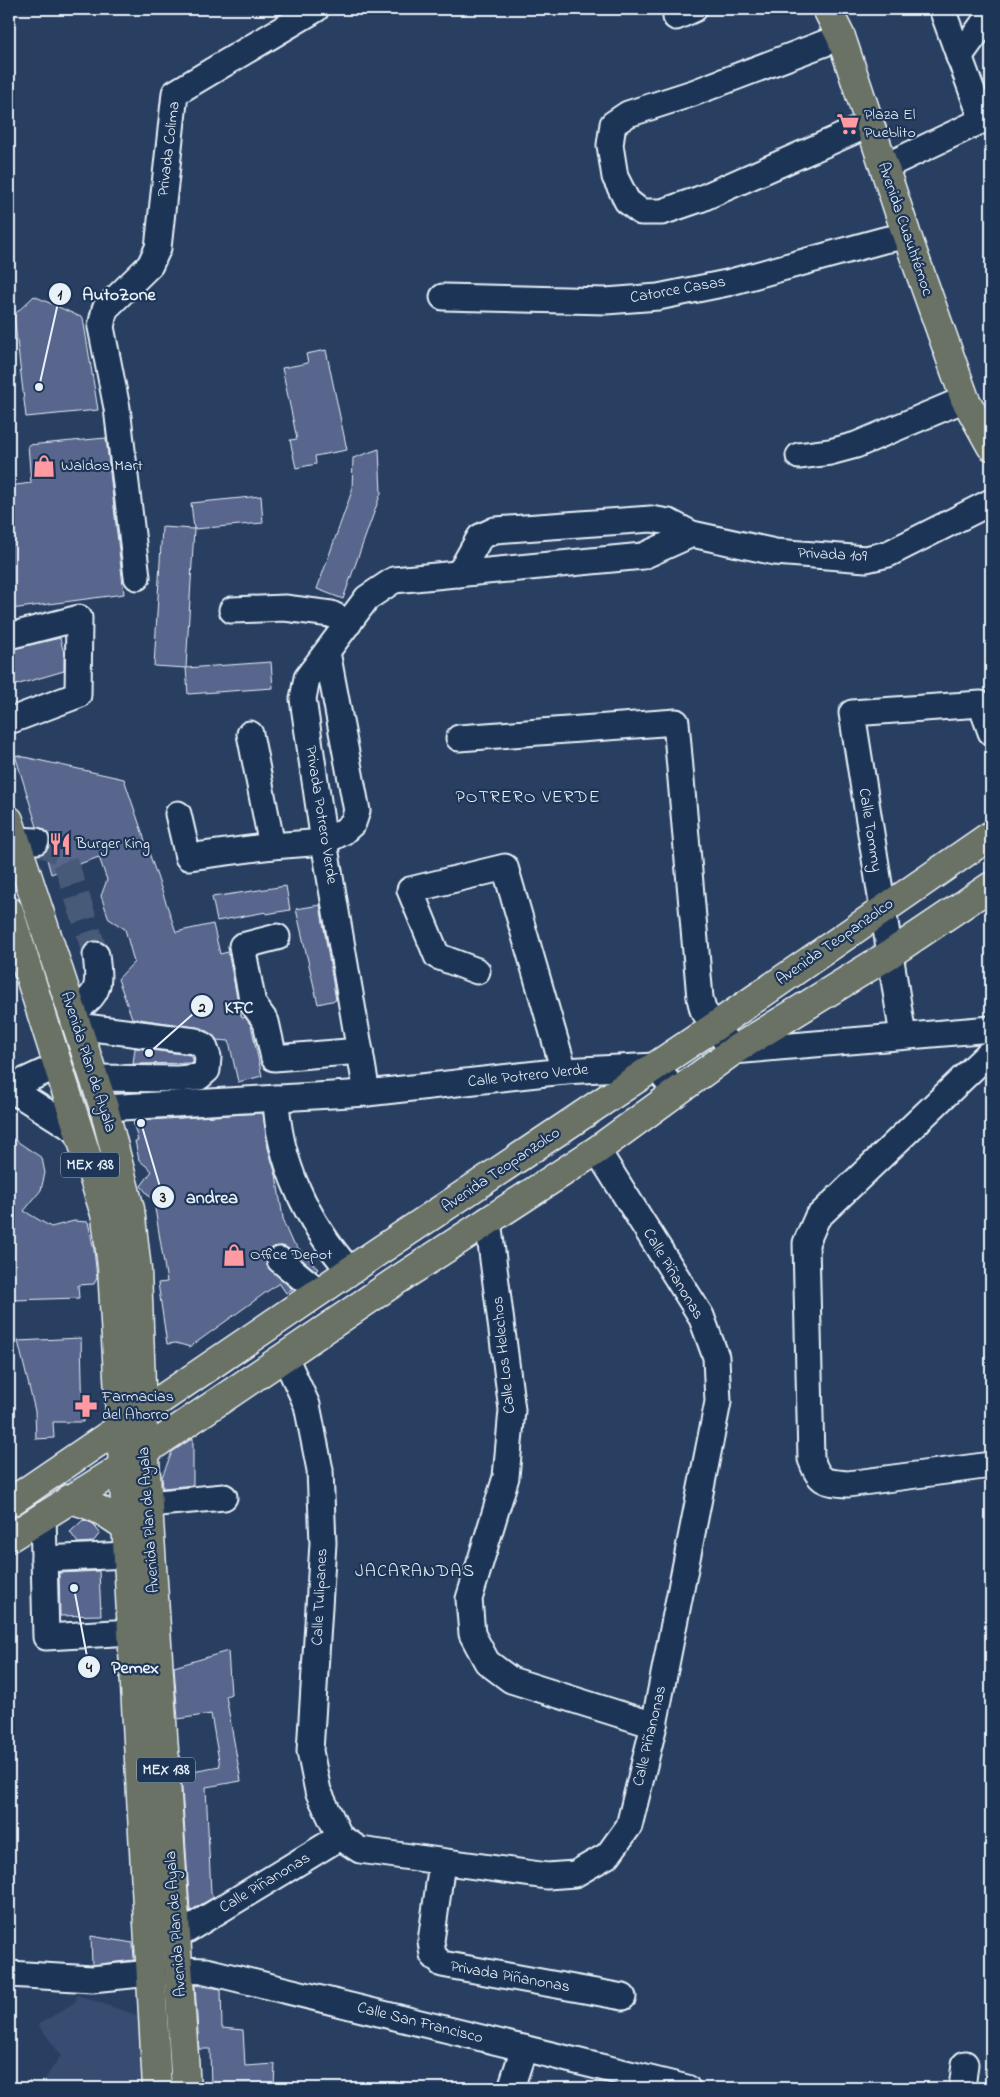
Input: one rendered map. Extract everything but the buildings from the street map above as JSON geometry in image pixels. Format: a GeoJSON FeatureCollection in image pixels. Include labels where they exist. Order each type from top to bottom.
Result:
{"type":"FeatureCollection","features":[{"type":"Feature","properties":{"kind":"main road","name":"Avenida Cuauhtémoc"},"geometry":{"type":"LineString","coordinates":[[827,9],[841,37],[907,236],[965,399],[991,446]]}},
{"type":"Feature","properties":{"kind":"main road","name":"Avenida Plan de Ayala"},"geometry":{"type":"LineString","coordinates":[[20,833],[75,1019],[104,1108],[131,1218],[137,1270],[144,1451],[180,1970],[186,2088]]}},
{"type":"Feature","properties":{"kind":"main road","name":"Avenida Teopanzolco"},"geometry":{"type":"LineString","coordinates":[[9,1503],[120,1429],[350,1270],[714,1027],[991,835]]}},
{"type":"Feature","properties":{"kind":"main road"},"geometry":{"type":"LineString","coordinates":[[9,1538],[122,1467],[396,1281],[597,1150],[733,1051],[890,954],[991,886]]}},
{"type":"Feature","properties":{"kind":"main road","name":"Avenida Plan de Ayala"},"geometry":{"type":"LineString","coordinates":[[9,911],[106,1218],[112,1267],[157,2088]]}},
{"type":"Feature","properties":{"kind":"main road"},"geometry":{"type":"LineString","coordinates":[[376,1253],[396,1281]]}},
{"type":"Feature","properties":{"kind":"main road"},"geometry":{"type":"LineString","coordinates":[[69,1499],[88,1503],[104,1511],[126,1527]]}},
{"type":"Feature","properties":{"kind":"street","name":"Privada Colima"},"geometry":{"type":"LineString","coordinates":[[137,577],[116,408],[101,327],[105,309],[150,265],[158,248],[175,93],[316,9]]}},
{"type":"Feature","properties":{"kind":"street"},"geometry":{"type":"LineString","coordinates":[[884,167],[987,119],[959,57],[942,9]]}},
{"type":"Feature","properties":{"kind":"street"},"geometry":{"type":"LineString","coordinates":[[959,57],[991,13]]}},
{"type":"Feature","properties":{"kind":"street"},"geometry":{"type":"LineString","coordinates":[[841,37],[692,93],[628,114],[613,124],[610,145],[616,177],[627,201],[641,212],[662,212],[700,199],[870,124]]}},
{"type":"Feature","properties":{"kind":"street","name":"Catorce Casas"},"geometry":{"type":"LineString","coordinates":[[443,297],[606,301],[658,297],[727,282],[884,240],[907,236]]}},
{"type":"Feature","properties":{"kind":"street"},"geometry":{"type":"LineString","coordinates":[[799,456],[830,452],[856,445],[965,399]]}},
{"type":"Feature","properties":{"kind":"street","name":"Privada 109"},"geometry":{"type":"LineString","coordinates":[[459,574],[480,537],[495,530],[651,520],[670,522],[692,534],[775,552],[866,559],[888,554],[991,502]]}},
{"type":"Feature","properties":{"kind":"street"},"geometry":{"type":"LineString","coordinates":[[459,574],[644,556],[692,534]]}},
{"type":"Feature","properties":{"kind":"street","name":"Privada Potrero Verde"},"geometry":{"type":"LineString","coordinates":[[360,1051],[324,842],[303,700],[307,678],[367,598],[394,580],[459,574]]}},
{"type":"Feature","properties":{"kind":"street"},"geometry":{"type":"LineString","coordinates":[[232,610],[285,608],[331,614],[349,623]]}},
{"type":"Feature","properties":{"kind":"street"},"geometry":{"type":"LineString","coordinates":[[9,636],[80,618],[78,695],[9,721]]}},
{"type":"Feature","properties":{"kind":"street"},"geometry":{"type":"LineString","coordinates":[[178,814],[188,857],[272,846],[324,842],[343,832],[353,823],[357,810],[327,652]]}},
{"type":"Feature","properties":{"kind":"street","name":"Calle Tommy"},"geometry":{"type":"LineString","coordinates":[[904,1036],[882,909],[852,713],[981,704],[991,732]]}},
{"type":"Feature","properties":{"kind":"street"},"geometry":{"type":"LineString","coordinates":[[459,738],[676,722],[702,1010],[733,1051],[988,1030],[989,1060],[817,1218],[806,1243],[811,1459],[817,1475],[828,1483],[848,1484],[991,1465]]}},
{"type":"Feature","properties":{"kind":"street"},"geometry":{"type":"LineString","coordinates":[[250,734],[272,846]]}},
{"type":"Feature","properties":{"kind":"street"},"geometry":{"type":"LineString","coordinates":[[477,971],[437,956],[410,890],[505,867],[564,1071]]}},
{"type":"Feature","properties":{"kind":"street"},"geometry":{"type":"LineString","coordinates":[[277,938],[242,946],[253,1004],[266,1022],[274,1058],[360,1051],[367,1093]]}},
{"type":"Feature","properties":{"kind":"street"},"geometry":{"type":"LineString","coordinates":[[95,1078],[199,1078],[207,1070],[208,1057],[204,1046],[195,1041],[75,1019],[90,1000],[100,981],[96,955]]}},
{"type":"Feature","properties":{"kind":"street"},"geometry":{"type":"LineString","coordinates":[[9,1088],[59,1065]]}},
{"type":"Feature","properties":{"kind":"street"},"geometry":{"type":"LineString","coordinates":[[655,1066],[676,1092]]}},
{"type":"Feature","properties":{"kind":"street","name":"Calle Potrero Verde"},"geometry":{"type":"LineString","coordinates":[[104,1108],[367,1093],[564,1071],[655,1066]]}},
{"type":"Feature","properties":{"kind":"street"},"geometry":{"type":"LineString","coordinates":[[9,1088],[80,1133]]}},
{"type":"Feature","properties":{"kind":"street"},"geometry":{"type":"LineString","coordinates":[[276,1098],[276,1116],[282,1149],[291,1176],[308,1210],[341,1260],[350,1270]]}},
{"type":"Feature","properties":{"kind":"street","name":"Calle Piñanonas"},"geometry":{"type":"LineString","coordinates":[[149,1939],[177,1936],[340,1837],[360,1850],[442,1863],[547,1876],[575,1874],[608,1855],[629,1826],[654,1725],[718,1402],[716,1357],[701,1316],[597,1150]]}},
{"type":"Feature","properties":{"kind":"street","name":"Calle Los Helechos"},"geometry":{"type":"LineString","coordinates":[[488,1220],[512,1410],[506,1476],[469,1599],[472,1634],[487,1662],[511,1680],[654,1725]]}},
{"type":"Feature","properties":{"kind":"street"},"geometry":{"type":"LineString","coordinates":[[280,1260],[318,1292]]}},
{"type":"Feature","properties":{"kind":"street","name":"Calle Tulipanes"},"geometry":{"type":"LineString","coordinates":[[285,1357],[307,1405],[320,1470],[323,1543],[310,1750],[318,1792],[340,1837]]}},
{"type":"Feature","properties":{"kind":"street"},"geometry":{"type":"LineString","coordinates":[[148,1504],[224,1498]]}},
{"type":"Feature","properties":{"kind":"street"},"geometry":{"type":"LineString","coordinates":[[43,1515],[46,1636],[132,1632]]}},
{"type":"Feature","properties":{"kind":"street"},"geometry":{"type":"LineString","coordinates":[[44,1559],[127,1555]]}},
{"type":"Feature","properties":{"kind":"street","name":"Privada Piñanonas"},"geometry":{"type":"LineString","coordinates":[[442,1863],[432,1941],[434,1955],[442,1964],[623,1998]]}},
{"type":"Feature","properties":{"kind":"street","name":"Calle San Francisco"},"geometry":{"type":"LineString","coordinates":[[9,1974],[92,1979],[180,1970],[206,1971],[687,2088]]}},
{"type":"Feature","properties":{"kind":"street"},"geometry":{"type":"LineString","coordinates":[[511,2088],[524,2048]]}},
{"type":"Feature","properties":{"kind":"shaded area"},"geometry":{"type":"Polygon","coordinates":[[[77,1995],[148,2019],[152,2088],[39,2088],[61,2055],[38,2025],[75,2002],[77,1995]]]}},
{"type":"Feature","properties":{"kind":"tunnel"},"geometry":{"type":"LineString","coordinates":[[36,841],[61,853],[96,955]]}},
{"type":"Feature","properties":{"kind":"place","name":"Plaza El Pueblito"},"geometry":{"type":"Point","coordinates":[848,124]}},
{"type":"Feature","properties":{"kind":"place","name":"AutoZone"},"geometry":{"type":"Point","coordinates":[39,387]}},
{"type":"Feature","properties":{"kind":"place","name":"Waldos Mart"},"geometry":{"type":"Point","coordinates":[44,466]}},
{"type":"Feature","properties":{"kind":"place","name":"Burger King"},"geometry":{"type":"Point","coordinates":[60,844]}},
{"type":"Feature","properties":{"kind":"place","name":"KFC"},"geometry":{"type":"Point","coordinates":[149,1053]}},
{"type":"Feature","properties":{"kind":"place","name":"andrea"},"geometry":{"type":"Point","coordinates":[141,1123]}},
{"type":"Feature","properties":{"kind":"place","name":"Office Depot"},"geometry":{"type":"Point","coordinates":[234,1255]}},
{"type":"Feature","properties":{"kind":"place","name":"Farmacias del Ahorro"},"geometry":{"type":"Point","coordinates":[86,1406]}},
{"type":"Feature","properties":{"kind":"place","name":"Pemex"},"geometry":{"type":"Point","coordinates":[74,1588]}},
{"type":"Feature","properties":{"kind":"district","name":"POTRERO VERDE"},"geometry":{"type":"Point","coordinates":[528,798]}},
{"type":"Feature","properties":{"kind":"district","name":"JACARANDAS"},"geometry":{"type":"Point","coordinates":[415,1572]}}]}
